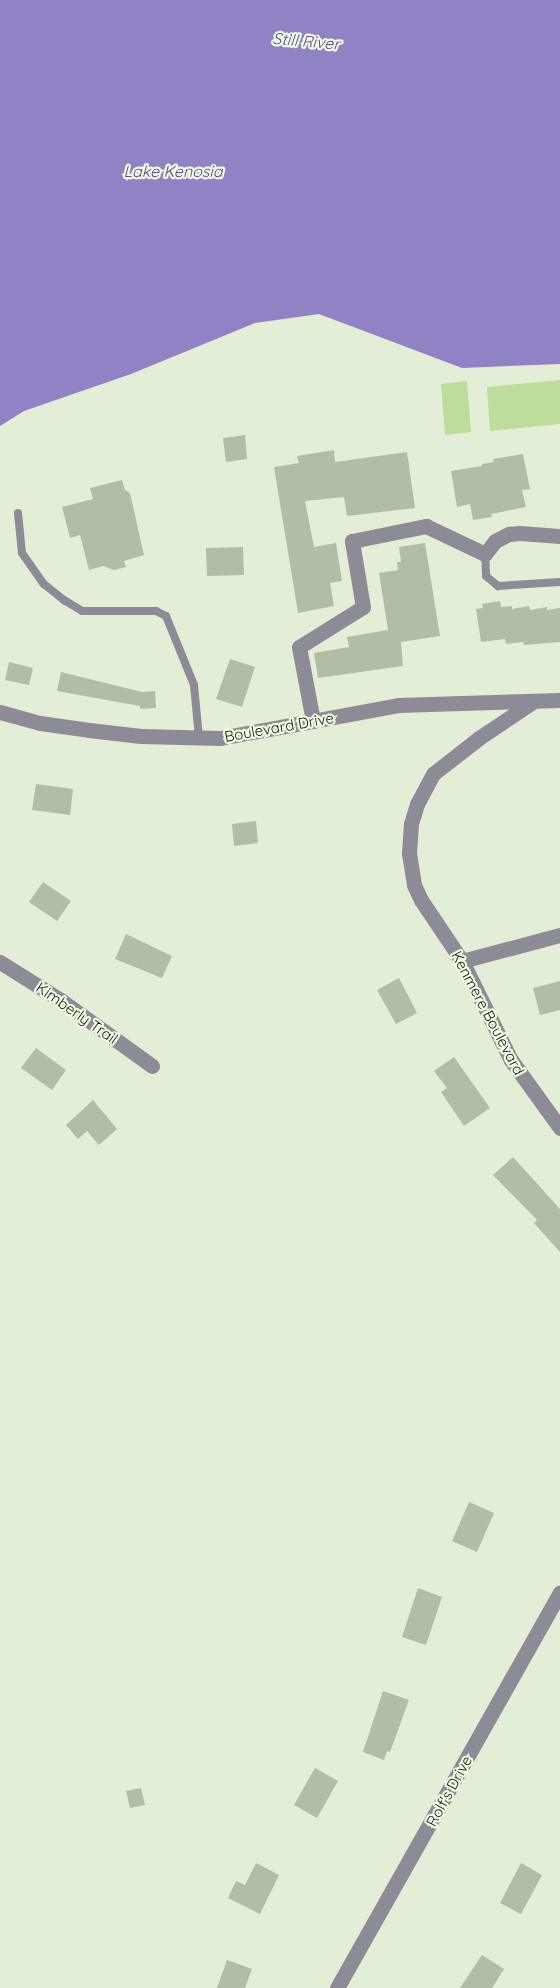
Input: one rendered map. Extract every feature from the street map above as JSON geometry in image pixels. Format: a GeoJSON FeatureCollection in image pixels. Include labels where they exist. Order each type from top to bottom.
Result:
{"type":"FeatureCollection","features":[{"type":"Feature","properties":{"kind":"street"},"geometry":{"type":"LineString","coordinates":[[313,721],[299,646],[363,607],[352,541],[426,526],[485,554],[495,542],[509,534],[520,532],[560,536]]}},
{"type":"Feature","properties":{"kind":"street","name":"Boulevard Drive"},"geometry":{"type":"LineString","coordinates":[[0,712],[60,726],[141,736],[199,738],[254,734],[398,705],[560,700]]}},
{"type":"Feature","properties":{"kind":"street","name":"Kenmere Boulevard"},"geometry":{"type":"LineString","coordinates":[[534,701],[433,774],[417,804],[410,836],[414,885],[433,919],[462,961],[511,1060],[560,1128]]}},
{"type":"Feature","properties":{"kind":"street"},"geometry":{"type":"LineString","coordinates":[[462,961],[560,935]]}},
{"type":"Feature","properties":{"kind":"street","name":"Kimberly Trail"},"geometry":{"type":"LineString","coordinates":[[0,962],[62,1001],[152,1066]]}},
{"type":"Feature","properties":{"kind":"street","name":"Rolf's Drive"},"geometry":{"type":"LineString","coordinates":[[338,1988],[560,1593]]}},
{"type":"Feature","properties":{"kind":"lane"},"geometry":{"type":"LineString","coordinates":[[18,513],[22,554],[44,584],[64,600],[82,611],[156,611],[166,616],[194,685],[199,738]]}},
{"type":"Feature","properties":{"kind":"lane"},"geometry":{"type":"LineString","coordinates":[[485,554],[486,576],[498,586],[560,582]]}},
{"type":"Feature","properties":{"kind":"green space"},"geometry":{"type":"Polygon","coordinates":[[[560,380],[560,424],[490,431],[487,387],[560,380]]]}},
{"type":"Feature","properties":{"kind":"green space"},"geometry":{"type":"Polygon","coordinates":[[[467,381],[471,432],[445,435],[441,384],[467,381]]]}},
{"type":"Feature","properties":{"kind":"water","name":"Lake Kenosia"},"geometry":{"type":"Polygon","coordinates":[[[0,0],[560,0],[560,364],[462,368],[319,314],[255,323],[131,374],[24,411],[0,426],[0,0]]]}},
{"type":"Feature","properties":{"kind":"building"},"geometry":{"type":"Polygon","coordinates":[[[245,435],[247,459],[226,462],[223,438],[245,435]]]}},
{"type":"Feature","properties":{"kind":"building"},"geometry":{"type":"Polygon","coordinates":[[[334,450],[335,462],[407,452],[415,508],[347,516],[344,497],[305,501],[314,547],[336,543],[342,581],[330,583],[334,606],[298,613],[274,467],[299,463],[297,456],[334,450]]]}},
{"type":"Feature","properties":{"kind":"building"},"geometry":{"type":"Polygon","coordinates":[[[523,454],[530,489],[522,490],[526,507],[473,520],[470,504],[457,507],[451,471],[482,466],[482,464],[494,462],[493,459],[523,454]]]}},
{"type":"Feature","properties":{"kind":"building"},"geometry":{"type":"Polygon","coordinates":[[[122,480],[125,490],[130,493],[144,555],[124,561],[126,567],[114,570],[103,566],[89,570],[80,535],[70,538],[62,507],[93,499],[90,488],[122,480]]]}},
{"type":"Feature","properties":{"kind":"building"},"geometry":{"type":"Polygon","coordinates":[[[425,543],[440,636],[401,642],[403,666],[318,678],[314,653],[349,647],[347,637],[388,630],[379,573],[398,570],[397,562],[401,562],[399,547],[425,543]]]}},
{"type":"Feature","properties":{"kind":"building"},"geometry":{"type":"Polygon","coordinates":[[[243,547],[244,575],[207,576],[206,548],[243,547]]]}},
{"type":"Feature","properties":{"kind":"building"},"geometry":{"type":"Polygon","coordinates":[[[500,601],[501,607],[512,606],[512,609],[529,606],[530,610],[547,607],[547,610],[560,608],[560,642],[524,645],[523,642],[506,644],[505,639],[481,642],[476,609],[483,608],[482,604],[500,601]]]}},
{"type":"Feature","properties":{"kind":"building"},"geometry":{"type":"Polygon","coordinates":[[[230,659],[255,667],[242,707],[216,699],[230,659]]]}},
{"type":"Feature","properties":{"kind":"building"},"geometry":{"type":"Polygon","coordinates":[[[9,662],[33,668],[29,685],[5,680],[9,662]]]}},
{"type":"Feature","properties":{"kind":"building"},"geometry":{"type":"Polygon","coordinates":[[[61,672],[142,692],[155,691],[156,708],[140,709],[140,706],[57,691],[61,672]]]}},
{"type":"Feature","properties":{"kind":"building"},"geometry":{"type":"Polygon","coordinates":[[[36,784],[73,789],[70,815],[32,810],[36,784]]]}},
{"type":"Feature","properties":{"kind":"building"},"geometry":{"type":"Polygon","coordinates":[[[256,821],[258,843],[234,846],[232,824],[256,821]]]}},
{"type":"Feature","properties":{"kind":"building"},"geometry":{"type":"Polygon","coordinates":[[[43,882],[71,901],[57,921],[29,902],[43,882]]]}},
{"type":"Feature","properties":{"kind":"building"},"geometry":{"type":"Polygon","coordinates":[[[126,934],[172,956],[162,978],[115,959],[126,934]]]}},
{"type":"Feature","properties":{"kind":"building"},"geometry":{"type":"Polygon","coordinates":[[[399,978],[417,1013],[396,1024],[377,990],[399,978]]]}},
{"type":"Feature","properties":{"kind":"building"},"geometry":{"type":"Polygon","coordinates":[[[560,981],[560,1010],[540,1015],[533,988],[560,981]]]}},
{"type":"Feature","properties":{"kind":"building"},"geometry":{"type":"Polygon","coordinates":[[[36,1048],[66,1070],[52,1090],[21,1068],[36,1048]]]}},
{"type":"Feature","properties":{"kind":"building"},"geometry":{"type":"Polygon","coordinates":[[[454,1057],[490,1108],[464,1126],[441,1092],[447,1088],[434,1071],[454,1057]]]}},
{"type":"Feature","properties":{"kind":"building"},"geometry":{"type":"Polygon","coordinates":[[[93,1100],[117,1129],[99,1145],[87,1131],[78,1139],[66,1125],[93,1100]]]}},
{"type":"Feature","properties":{"kind":"building"},"geometry":{"type":"Polygon","coordinates":[[[513,1157],[560,1209],[560,1252],[534,1223],[537,1220],[493,1175],[513,1157]]]}},
{"type":"Feature","properties":{"kind":"building"},"geometry":{"type":"Polygon","coordinates":[[[469,1502],[494,1513],[477,1552],[452,1541],[469,1502]]]}},
{"type":"Feature","properties":{"kind":"building"},"geometry":{"type":"Polygon","coordinates":[[[418,1588],[442,1597],[426,1645],[402,1637],[418,1588]]]}},
{"type":"Feature","properties":{"kind":"building"},"geometry":{"type":"Polygon","coordinates":[[[383,1691],[409,1700],[390,1752],[387,1751],[384,1760],[363,1752],[383,1691]]]}},
{"type":"Feature","properties":{"kind":"building"},"geometry":{"type":"Polygon","coordinates":[[[315,1768],[338,1781],[317,1818],[294,1805],[315,1768]]]}},
{"type":"Feature","properties":{"kind":"building"},"geometry":{"type":"Polygon","coordinates":[[[141,1788],[145,1805],[130,1808],[126,1791],[141,1788]]]}},
{"type":"Feature","properties":{"kind":"building"},"geometry":{"type":"Polygon","coordinates":[[[256,1863],[279,1875],[260,1914],[228,1898],[236,1881],[245,1885],[256,1863]]]}},
{"type":"Feature","properties":{"kind":"building"},"geometry":{"type":"Polygon","coordinates":[[[521,1863],[542,1875],[521,1914],[500,1903],[521,1863]]]}},
{"type":"Feature","properties":{"kind":"building"},"geometry":{"type":"Polygon","coordinates":[[[482,1955],[504,1969],[492,1988],[460,1988],[482,1955]]]}},
{"type":"Feature","properties":{"kind":"building"},"geometry":{"type":"Polygon","coordinates":[[[227,1960],[252,1969],[245,1988],[217,1988],[227,1960]]]}},
{"type":"Feature","properties":{"kind":"water label","name":"Still River"},"geometry":{"type":"Point","coordinates":[306,41]}}]}
